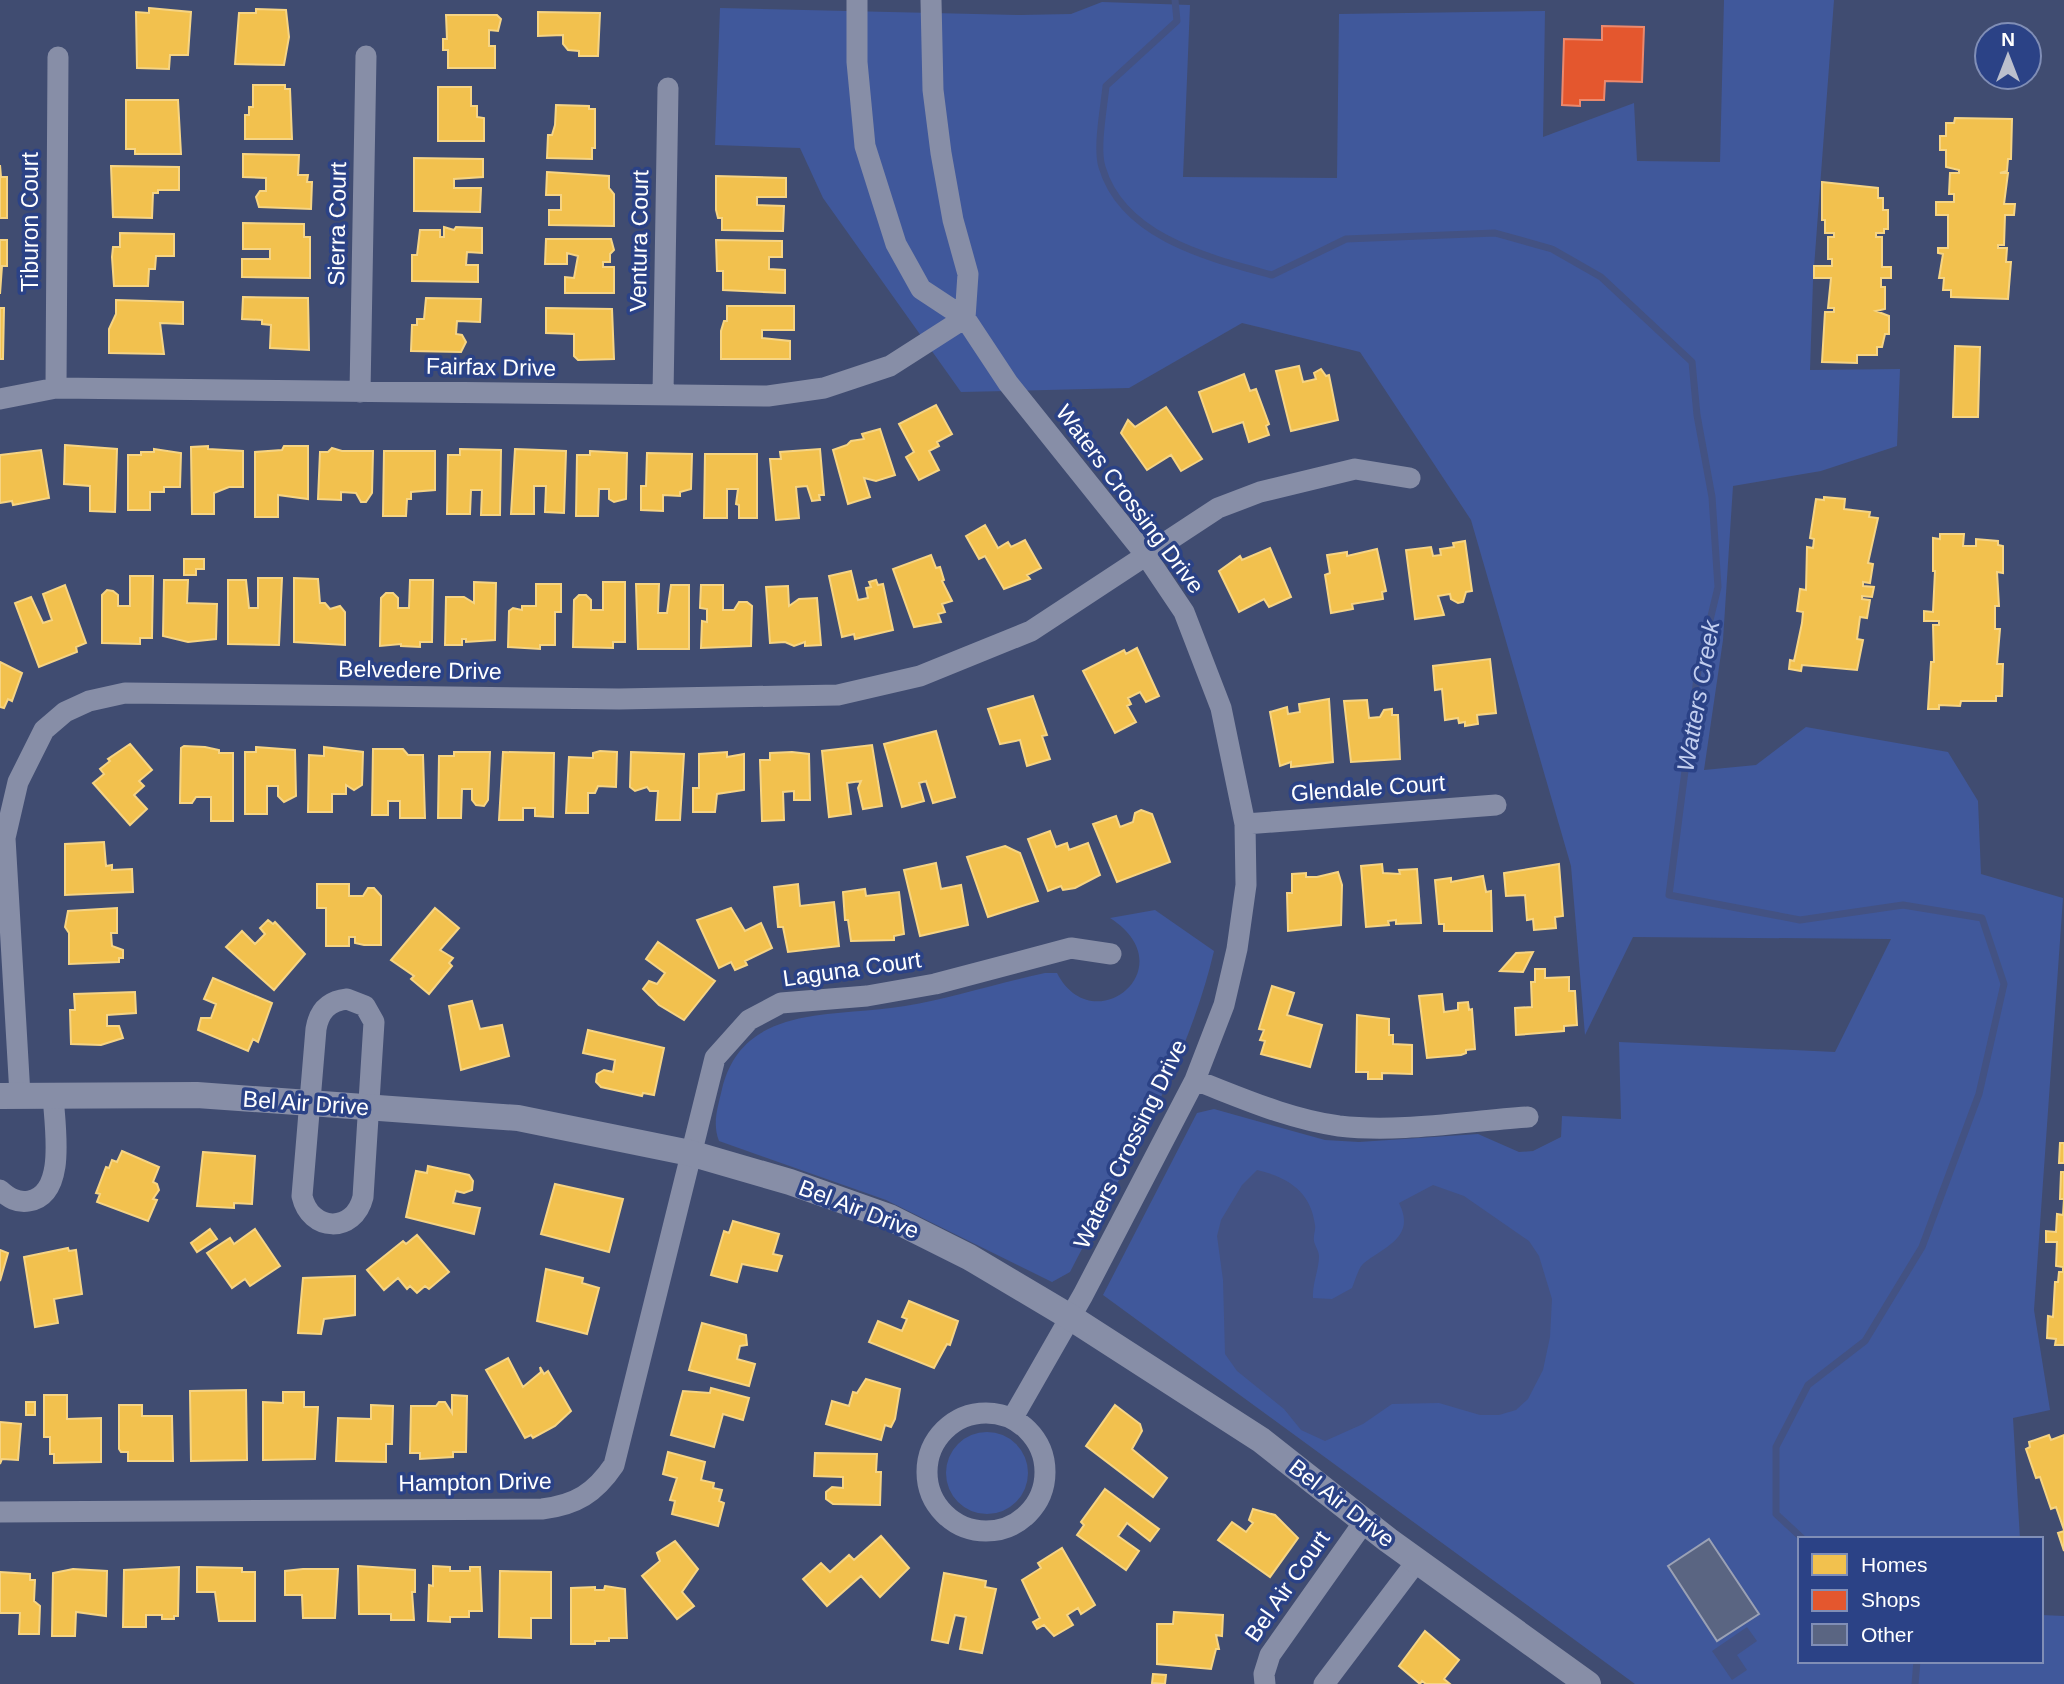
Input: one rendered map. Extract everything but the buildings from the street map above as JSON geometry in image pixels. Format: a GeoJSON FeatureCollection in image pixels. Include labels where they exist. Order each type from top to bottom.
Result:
{"type":"FeatureCollection","features":[{"type":"Feature","properties":{"kind":"street","name":"Waters Crossing Drive"},"geometry":{"type":"LineString","coordinates":[[857,0],[856,62],[865,146],[896,244],[921,289],[965,318],[1008,383],[1145,554],[1184,612],[1221,708],[1245,824],[1246,885],[1237,949],[1224,1005],[1195,1080],[1070,1317],[1012,1419]]}},
{"type":"Feature","properties":{"kind":"street"},"geometry":{"type":"LineString","coordinates":[[931,0],[933,90],[941,153],[953,220],[968,274],[965,318]]}},
{"type":"Feature","properties":{"kind":"street","name":"Sierra Court"},"geometry":{"type":"LineString","coordinates":[[360,392],[366,56]]}},
{"type":"Feature","properties":{"kind":"street","name":"Tiburon Court"},"geometry":{"type":"LineString","coordinates":[[56,388],[58,57]]}},
{"type":"Feature","properties":{"kind":"street","name":"Ventura Court"},"geometry":{"type":"LineString","coordinates":[[663,395],[668,89]]}},
{"type":"Feature","properties":{"kind":"street","name":"Fairfax Drive"},"geometry":{"type":"LineString","coordinates":[[0,399],[56,388],[768,396],[846,383],[890,366],[965,318]]}},
{"type":"Feature","properties":{"kind":"street","name":"Belvedere Drive"},"geometry":{"type":"LineString","coordinates":[[10,1096],[5,838],[18,782],[44,730],[65,712],[89,701],[125,693],[619,699],[838,695],[920,676],[995,648],[1031,631],[1218,508],[1260,492],[1355,469],[1410,478]]}},
{"type":"Feature","properties":{"kind":"street","name":"Glendale Court"},"geometry":{"type":"LineString","coordinates":[[1245,824],[1496,805]]}},
{"type":"Feature","properties":{"kind":"street","name":"Laguna Court"},"geometry":{"type":"LineString","coordinates":[[690,1153],[715,1059],[749,1020],[781,1003],[867,996],[935,984],[1071,948],[1111,954]]}},
{"type":"Feature","properties":{"kind":"street"},"geometry":{"type":"LineString","coordinates":[[347,999],[365,1006],[374,1022],[369,1108],[360,1207],[347,1222],[327,1225],[309,1214],[302,1196],[310,1103],[318,1020],[329,1004],[347,999]]}},
{"type":"Feature","properties":{"kind":"street"},"geometry":{"type":"LineString","coordinates":[[1195,1080],[1271,1110],[1339,1126],[1379,1128],[1528,1117]]}},
{"type":"Feature","properties":{"kind":"street"},"geometry":{"type":"LineString","coordinates":[[0,1190],[15,1200],[25,1202],[44,1194],[51,1186],[55,1167],[53,1094]]}},
{"type":"Feature","properties":{"kind":"street","name":"Bel Air Drive"},"geometry":{"type":"LineString","coordinates":[[10,1096],[197,1095],[518,1118],[690,1153],[790,1182],[889,1217],[969,1257],[1070,1317],[1261,1440],[1416,1561],[1588,1684]]}},
{"type":"Feature","properties":{"kind":"street","name":"Hampton Drive"},"geometry":{"type":"LineString","coordinates":[[0,1512],[542,1509],[564,1506],[584,1497],[601,1483],[614,1465],[690,1153]]}},
{"type":"Feature","properties":{"kind":"street"},"geometry":{"type":"LineString","coordinates":[[975,1414],[994,1414],[1012,1419],[1028,1431],[1039,1447],[1045,1467],[1043,1486],[1035,1505],[1022,1519],[1004,1529],[984,1531],[965,1527],[947,1518],[935,1503],[928,1485],[926,1466],[932,1448],[942,1432],[957,1421],[975,1414]]}},
{"type":"Feature","properties":{"kind":"street","name":"Bel Air Court"},"geometry":{"type":"LineString","coordinates":[[1265,1684],[1264,1674],[1270,1655],[1364,1521]]}},
{"type":"Feature","properties":{"kind":"street"},"geometry":{"type":"LineString","coordinates":[[1324,1684],[1416,1561]]}},
{"type":"Feature","properties":{"kind":"shaded area"},"geometry":{"type":"Polygon","coordinates":[[[1724,0],[1834,0],[1813,281],[1810,370],[1900,369],[1897,446],[1821,471],[1733,486],[1723,640],[1704,770],[1756,765],[1806,727],[1948,752],[1978,801],[1981,874],[2063,898],[2034,1310],[2050,1410],[2013,1418],[2020,1537],[1798,1537],[1798,1663],[2043,1663],[2043,1615],[2064,1616],[2064,1684],[1635,1684],[1103,1295],[1197,1113],[1214,1109],[1325,1140],[1359,1142],[1478,1134],[1519,1152],[1533,1151],[1561,1137],[1562,1116],[1621,1119],[1619,1042],[1835,1052],[1891,939],[1633,937],[1585,1035],[1571,866],[1471,520],[1360,352],[1242,323],[1129,388],[961,392],[823,198],[800,148],[715,145],[720,8],[1020,15],[1071,14],[1102,2],[1190,5],[1183,177],[1337,178],[1339,14],[1545,11],[1543,137],[1634,103],[1637,161],[1720,162],[1724,0]]]}},
{"type":"Feature","properties":{"kind":"shaded area"},"geometry":{"type":"Polygon","coordinates":[[[1155,910],[1214,951],[1188,1035],[1152,1116],[1070,1272],[1052,1282],[886,1200],[719,1141],[716,1128],[717,1109],[733,1061],[750,1041],[771,1028],[796,1019],[923,1003],[1045,973],[1057,973],[1073,993],[1091,1001],[1110,999],[1126,990],[1137,975],[1139,957],[1131,937],[1110,918],[1155,910]]]}},
{"type":"Feature","properties":{"kind":"shaded area"},"geometry":{"type":"Polygon","coordinates":[[[1257,1170],[1296,1187],[1313,1213],[1314,1241],[1319,1256],[1313,1298],[1332,1299],[1352,1288],[1362,1265],[1389,1246],[1401,1232],[1404,1224],[1399,1203],[1433,1185],[1464,1196],[1529,1241],[1539,1256],[1552,1299],[1550,1337],[1543,1370],[1528,1399],[1516,1410],[1499,1415],[1480,1415],[1439,1403],[1392,1404],[1363,1424],[1325,1441],[1301,1430],[1284,1409],[1237,1371],[1225,1354],[1223,1280],[1217,1236],[1221,1220],[1242,1185],[1257,1170]]]}},
{"type":"Feature","properties":{"kind":"shaded area"},"geometry":{"type":"Polygon","coordinates":[[[987,1432],[1003,1435],[1016,1444],[1025,1457],[1028,1473],[1025,1489],[1016,1502],[1003,1511],[987,1514],[971,1511],[958,1502],[949,1489],[946,1473],[949,1457],[958,1444],[971,1435],[987,1432]]]}},
{"type":"Feature","properties":{"kind":"shaded area"},"geometry":{"type":"Polygon","coordinates":[[[1747,1627],[1757,1641],[1737,1655],[1747,1670],[1732,1680],[1712,1651],[1747,1627]]]}},
{"type":"Feature","properties":{"kind":"waterway","name":"Watters Creek"},"geometry":{"type":"LineString","coordinates":[[1175,0],[1177,21],[1106,86],[1102,116],[1102,167],[1113,191],[1129,211],[1149,228],[1197,252],[1272,275],[1346,239],[1495,233],[1552,249],[1601,277],[1692,362],[1697,415],[1712,497],[1718,587],[1698,670],[1669,895],[1800,920],[1903,905],[1982,918],[2004,984],[1979,1094],[1922,1247],[1865,1341],[1808,1385],[1776,1447],[1776,1514],[1801,1537]]}},
{"type":"Feature","properties":{"kind":"waterway","name":"Watters Creek"},"geometry":{"type":"LineString","coordinates":[[1915,1684],[1917,1663]]}}]}
